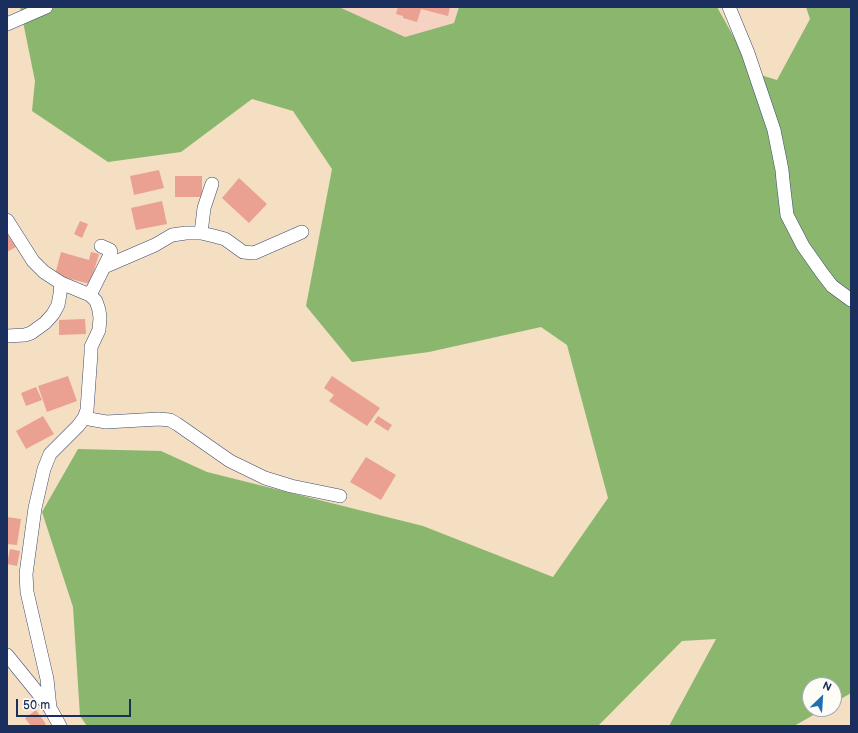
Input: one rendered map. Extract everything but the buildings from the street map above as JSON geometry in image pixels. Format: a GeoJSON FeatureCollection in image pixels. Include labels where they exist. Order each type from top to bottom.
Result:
{"type":"FeatureCollection","features":[{"type":"Feature","properties":{"kind":"street"},"geometry":{"type":"LineString","coordinates":[[7,24],[46,7]]}},
{"type":"Feature","properties":{"kind":"street"},"geometry":{"type":"LineString","coordinates":[[729,7],[748,53],[774,130],[782,170],[787,215],[803,246],[822,273],[832,286],[851,300]]}},
{"type":"Feature","properties":{"kind":"street"},"geometry":{"type":"LineString","coordinates":[[201,233],[204,208],[212,184]]}},
{"type":"Feature","properties":{"kind":"street"},"geometry":{"type":"LineString","coordinates":[[7,220],[33,261],[44,272],[61,283],[90,295],[96,301],[100,318],[98,330],[91,347],[87,410],[84,418],[78,426],[50,454],[44,469],[35,508],[26,574],[27,592],[48,678],[50,708]]}},
{"type":"Feature","properties":{"kind":"street"},"geometry":{"type":"LineString","coordinates":[[104,267],[155,245],[172,235],[201,233],[225,239],[243,252],[254,253],[302,232]]}},
{"type":"Feature","properties":{"kind":"street"},"geometry":{"type":"LineString","coordinates":[[90,295],[111,252],[110,250],[101,246]]}},
{"type":"Feature","properties":{"kind":"street"},"geometry":{"type":"LineString","coordinates":[[7,336],[25,335],[31,333],[45,323],[53,314],[58,305],[61,283]]}},
{"type":"Feature","properties":{"kind":"street"},"geometry":{"type":"LineString","coordinates":[[84,418],[106,422],[159,419],[170,420],[230,461],[265,478],[291,486],[340,496]]}},
{"type":"Feature","properties":{"kind":"street"},"geometry":{"type":"LineString","coordinates":[[7,655],[50,708],[60,726]]}},
{"type":"Feature","properties":{"kind":"shaded area"},"geometry":{"type":"Polygon","coordinates":[[[339,7],[459,7],[454,23],[405,37],[339,7]]]}},
{"type":"Feature","properties":{"kind":"green space"},"geometry":{"type":"Polygon","coordinates":[[[20,7],[339,7],[405,37],[454,23],[459,7],[717,7],[754,73],[777,80],[810,19],[806,7],[851,7],[851,693],[842,698],[842,677],[802,677],[802,717],[810,717],[794,726],[669,726],[716,639],[682,641],[598,726],[87,726],[80,716],[73,607],[42,512],[78,449],[161,451],[207,472],[423,526],[553,577],[608,498],[567,345],[541,327],[429,352],[352,362],[306,306],[332,169],[293,111],[252,99],[181,152],[108,162],[32,111],[35,81],[20,7]]]}}]}
